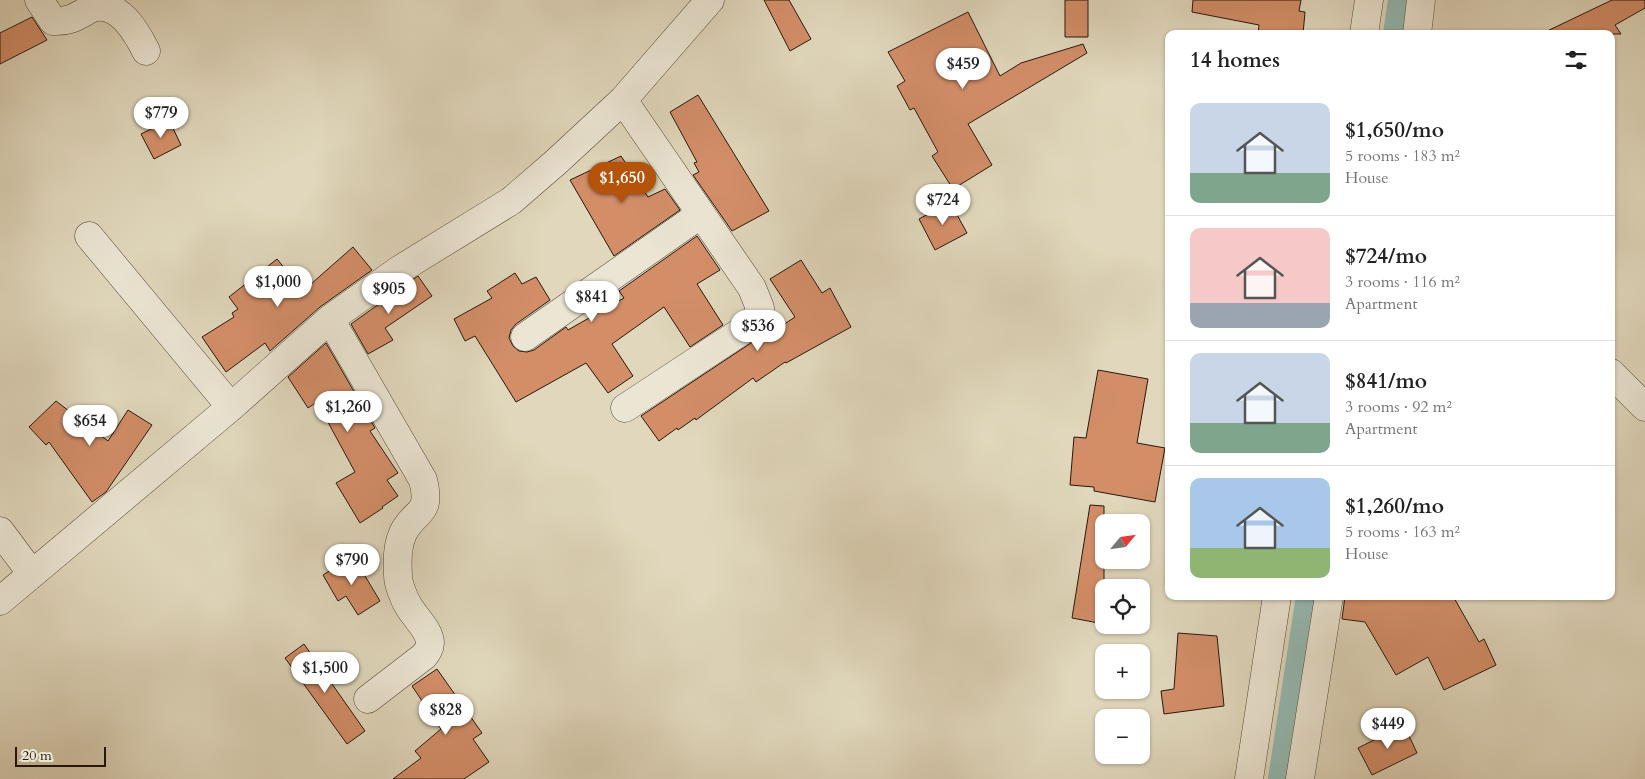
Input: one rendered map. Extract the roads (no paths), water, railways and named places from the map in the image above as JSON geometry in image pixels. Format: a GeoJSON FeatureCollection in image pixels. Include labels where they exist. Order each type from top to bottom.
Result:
{"type":"FeatureCollection","features":[{"type":"Feature","properties":{"kind":"street"},"geometry":{"type":"LineString","coordinates":[[39,0],[53,21],[66,22],[95,7],[108,6],[120,12],[133,27],[146,52]]}},
{"type":"Feature","properties":{"kind":"street"},"geometry":{"type":"LineString","coordinates":[[0,601],[231,407],[330,319],[399,270],[511,201],[555,164],[623,100],[710,0]]}},
{"type":"Feature","properties":{"kind":"street"},"geometry":{"type":"LineString","coordinates":[[1365,30],[1369,0]]}},
{"type":"Feature","properties":{"kind":"street"},"geometry":{"type":"LineString","coordinates":[[1417,30],[1421,0]]}},
{"type":"Feature","properties":{"kind":"street"},"geometry":{"type":"LineString","coordinates":[[623,100],[752,288],[760,308],[755,320],[626,408]]}},
{"type":"Feature","properties":{"kind":"street"},"geometry":{"type":"LineString","coordinates":[[525,337],[701,214]]}},
{"type":"Feature","properties":{"kind":"street"},"geometry":{"type":"LineString","coordinates":[[89,236],[231,407]]}},
{"type":"Feature","properties":{"kind":"street"},"geometry":{"type":"LineString","coordinates":[[330,319],[423,480],[427,495],[423,510],[404,532],[398,549],[398,577],[408,605],[430,642],[428,651],[368,698]]}},
{"type":"Feature","properties":{"kind":"street"},"geometry":{"type":"LineString","coordinates":[[1615,377],[1645,407]]}},
{"type":"Feature","properties":{"kind":"street"},"geometry":{"type":"LineString","coordinates":[[0,531],[32,574]]}},
{"type":"Feature","properties":{"kind":"street"},"geometry":{"type":"LineString","coordinates":[[1249,779],[1276,600]]}},
{"type":"Feature","properties":{"kind":"street"},"geometry":{"type":"LineString","coordinates":[[1300,779],[1327,600]]}},
{"type":"Feature","properties":{"kind":"waterway"},"geometry":{"type":"LineString","coordinates":[[1400,30],[1404,0]]}},
{"type":"Feature","properties":{"kind":"waterway"},"geometry":{"type":"LineString","coordinates":[[1284,779],[1311,600]]}}]}
